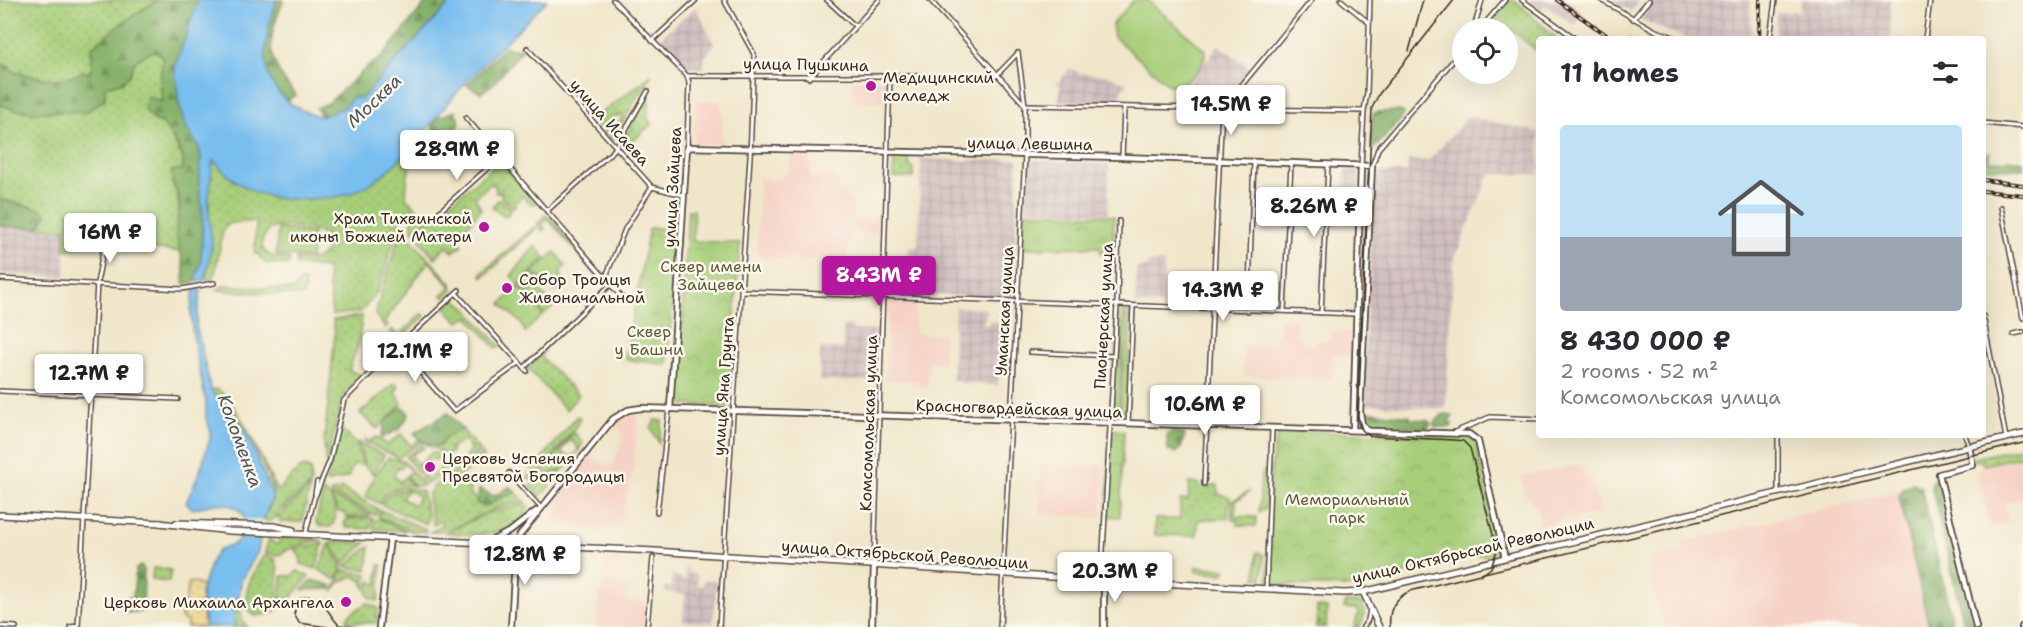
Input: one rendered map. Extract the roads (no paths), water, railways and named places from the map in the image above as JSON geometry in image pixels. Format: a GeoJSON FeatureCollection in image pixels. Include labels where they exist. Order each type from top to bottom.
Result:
{"type":"FeatureCollection","features":[{"type":"Feature","properties":{"kind":"main road","name":"улица Октябрьской Революции"},"geometry":{"type":"LineString","coordinates":[[0,515],[273,529],[390,538],[1266,589],[1363,592],[2023,434]]}},
{"type":"Feature","properties":{"kind":"main road"},"geometry":{"type":"LineString","coordinates":[[1363,592],[1379,627]]}},
{"type":"Feature","properties":{"kind":"street"},"geometry":{"type":"LineString","coordinates":[[613,0],[687,76]]}},
{"type":"Feature","properties":{"kind":"street"},"geometry":{"type":"LineString","coordinates":[[652,41],[696,0]]}},
{"type":"Feature","properties":{"kind":"street","name":"улица Яна Грунта"},"geometry":{"type":"LineString","coordinates":[[719,627],[750,148],[753,54],[724,0]]}},
{"type":"Feature","properties":{"kind":"street"},"geometry":{"type":"LineString","coordinates":[[827,0],[855,26]]}},
{"type":"Feature","properties":{"kind":"street"},"geometry":{"type":"LineString","coordinates":[[809,78],[879,0]]}},
{"type":"Feature","properties":{"kind":"street"},"geometry":{"type":"LineString","coordinates":[[930,0],[996,76],[1025,105],[1364,111]]}},
{"type":"Feature","properties":{"kind":"street"},"geometry":{"type":"LineString","coordinates":[[1204,484],[1222,109],[1312,0]]}},
{"type":"Feature","properties":{"kind":"street"},"geometry":{"type":"LineString","coordinates":[[1341,0],[1368,22]]}},
{"type":"Feature","properties":{"kind":"street"},"geometry":{"type":"LineString","coordinates":[[1353,430],[1361,166],[1367,93],[1370,0]]}},
{"type":"Feature","properties":{"kind":"street"},"geometry":{"type":"LineString","coordinates":[[1477,18],[1482,0]]}},
{"type":"Feature","properties":{"kind":"street"},"geometry":{"type":"LineString","coordinates":[[1490,18],[1505,0]]}},
{"type":"Feature","properties":{"kind":"street"},"geometry":{"type":"LineString","coordinates":[[1522,0],[1571,36]]}},
{"type":"Feature","properties":{"kind":"street"},"geometry":{"type":"LineString","coordinates":[[1601,0],[1633,19],[1673,36]]}},
{"type":"Feature","properties":{"kind":"street"},"geometry":{"type":"LineString","coordinates":[[1633,19],[1649,0]]}},
{"type":"Feature","properties":{"kind":"street"},"geometry":{"type":"LineString","coordinates":[[1770,36],[1775,0]]}},
{"type":"Feature","properties":{"kind":"street"},"geometry":{"type":"LineString","coordinates":[[1925,36],[1930,0]]}},
{"type":"Feature","properties":{"kind":"street","name":"улица Исаева"},"geometry":{"type":"LineString","coordinates":[[527,48],[652,187],[685,195]]}},
{"type":"Feature","properties":{"kind":"street","name":"Уманская улица"},"geometry":{"type":"LineString","coordinates":[[996,76],[1018,53],[1025,105],[1025,155],[1009,420],[1000,627]]}},
{"type":"Feature","properties":{"kind":"street"},"geometry":{"type":"LineString","coordinates":[[1367,430],[1362,424],[1360,413],[1372,166],[1378,149],[1452,62]]}},
{"type":"Feature","properties":{"kind":"street","name":"улица Пушкина"},"geometry":{"type":"LineString","coordinates":[[687,76],[752,75],[809,78],[996,76]]}},
{"type":"Feature","properties":{"kind":"street","name":"улица Зайцева"},"geometry":{"type":"LineString","coordinates":[[657,512],[669,409],[685,195],[689,83],[687,76]]}},
{"type":"Feature","properties":{"kind":"street","name":"Комсомольская улица"},"geometry":{"type":"LineString","coordinates":[[872,627],[890,76]]}},
{"type":"Feature","properties":{"kind":"street"},"geometry":{"type":"LineString","coordinates":[[547,211],[616,146],[648,91]]}},
{"type":"Feature","properties":{"kind":"street"},"geometry":{"type":"LineString","coordinates":[[1122,157],[1124,107]]}},
{"type":"Feature","properties":{"kind":"street"},"geometry":{"type":"LineString","coordinates":[[466,118],[625,301]]}},
{"type":"Feature","properties":{"kind":"street"},"geometry":{"type":"LineString","coordinates":[[1986,123],[2023,127]]}},
{"type":"Feature","properties":{"kind":"street","name":"улица Левшина"},"geometry":{"type":"LineString","coordinates":[[687,147],[1122,157],[1372,166]]}},
{"type":"Feature","properties":{"kind":"street"},"geometry":{"type":"LineString","coordinates":[[429,221],[500,157]]}},
{"type":"Feature","properties":{"kind":"street"},"geometry":{"type":"LineString","coordinates":[[1248,311],[1254,162]]}},
{"type":"Feature","properties":{"kind":"street"},"geometry":{"type":"LineString","coordinates":[[1284,312],[1291,163]]}},
{"type":"Feature","properties":{"kind":"street"},"geometry":{"type":"LineString","coordinates":[[1321,313],[1328,165]]}},
{"type":"Feature","properties":{"kind":"street"},"geometry":{"type":"LineString","coordinates":[[605,279],[625,229],[652,187]]}},
{"type":"Feature","properties":{"kind":"street"},"geometry":{"type":"LineString","coordinates":[[2001,207],[2023,318]]}},
{"type":"Feature","properties":{"kind":"street","name":"Пионерская улица"},"geometry":{"type":"LineString","coordinates":[[1104,627],[1102,559],[1117,305],[1119,221]]}},
{"type":"Feature","properties":{"kind":"street"},"geometry":{"type":"LineString","coordinates":[[70,627],[78,626],[97,283],[105,241]]}},
{"type":"Feature","properties":{"kind":"street"},"geometry":{"type":"LineString","coordinates":[[0,279],[182,289],[214,283]]}},
{"type":"Feature","properties":{"kind":"street"},"geometry":{"type":"LineString","coordinates":[[314,499],[330,460],[343,403],[398,346],[458,291],[525,369],[610,285]]}},
{"type":"Feature","properties":{"kind":"street"},"geometry":{"type":"LineString","coordinates":[[741,291],[1356,314]]}},
{"type":"Feature","properties":{"kind":"street"},"geometry":{"type":"LineString","coordinates":[[1128,424],[1133,306]]}},
{"type":"Feature","properties":{"kind":"street"},"geometry":{"type":"LineString","coordinates":[[1986,332],[2006,438]]}},
{"type":"Feature","properties":{"kind":"street"},"geometry":{"type":"LineString","coordinates":[[2013,334],[2023,332]]}},
{"type":"Feature","properties":{"kind":"street"},"geometry":{"type":"LineString","coordinates":[[393,341],[454,411],[519,363]]}},
{"type":"Feature","properties":{"kind":"street"},"geometry":{"type":"LineString","coordinates":[[1030,352],[1113,356]]}},
{"type":"Feature","properties":{"kind":"street"},"geometry":{"type":"LineString","coordinates":[[0,391],[178,399]]}},
{"type":"Feature","properties":{"kind":"street","name":"Красногвардейская улица"},"geometry":{"type":"LineString","coordinates":[[541,508],[613,419],[628,410],[669,409],[1454,433],[1490,417],[1536,419]]}},
{"type":"Feature","properties":{"kind":"street"},"geometry":{"type":"LineString","coordinates":[[1266,589],[1272,426]]}},
{"type":"Feature","properties":{"kind":"street"},"geometry":{"type":"LineString","coordinates":[[1454,433],[1469,434],[1478,441],[1505,558]]}},
{"type":"Feature","properties":{"kind":"street"},"geometry":{"type":"LineString","coordinates":[[1778,438],[1778,492]]}},
{"type":"Feature","properties":{"kind":"street"},"geometry":{"type":"LineString","coordinates":[[1966,438],[1973,465],[1939,474],[1976,627]]}},
{"type":"Feature","properties":{"kind":"street"},"geometry":{"type":"LineString","coordinates":[[509,473],[541,508]]}},
{"type":"Feature","properties":{"kind":"street"},"geometry":{"type":"LineString","coordinates":[[306,532],[317,482]]}},
{"type":"Feature","properties":{"kind":"street"},"geometry":{"type":"LineString","coordinates":[[489,542],[512,530],[541,508]]}},
{"type":"Feature","properties":{"kind":"street"},"geometry":{"type":"LineString","coordinates":[[511,627],[516,544],[519,535],[541,508]]}},
{"type":"Feature","properties":{"kind":"street"},"geometry":{"type":"LineString","coordinates":[[379,627],[390,538]]}},
{"type":"Feature","properties":{"kind":"street"},"geometry":{"type":"LineString","coordinates":[[647,627],[653,558]]}},
{"type":"Feature","properties":{"kind":"street"},"geometry":{"type":"LineString","coordinates":[[1363,627],[1368,620],[1370,607]]}},
{"type":"Feature","properties":{"kind":"street"},"geometry":{"type":"LineString","coordinates":[[0,626],[16,627]]}},
{"type":"Feature","properties":{"kind":"water","name":"Москва"},"geometry":{"type":"Polygon","coordinates":[[[198,0],[277,0],[267,39],[268,73],[274,87],[285,99],[301,109],[322,117],[343,108],[352,98],[362,98],[453,0],[547,0],[466,83],[405,154],[375,180],[359,190],[325,198],[274,198],[241,185],[213,160],[208,206],[212,244],[205,280],[195,282],[201,262],[203,216],[199,181],[201,157],[199,148],[185,125],[179,104],[175,68],[198,0]]]}},
{"type":"Feature","properties":{"kind":"water","name":"Коломенка"},"geometry":{"type":"Polygon","coordinates":[[[201,289],[196,325],[211,390],[245,430],[273,496],[263,521],[258,551],[241,582],[239,598],[235,603],[235,627],[205,627],[201,591],[212,559],[220,549],[234,544],[242,536],[244,516],[239,510],[227,505],[214,504],[193,509],[186,503],[200,471],[210,438],[210,428],[206,419],[206,403],[192,330],[191,311],[194,290],[201,289]]]}},
{"type":"Feature","properties":{"kind":"tram line"},"geometry":{"type":"LineString","coordinates":[[1409,51],[1423,0]]}},
{"type":"Feature","properties":{"kind":"tram line"},"geometry":{"type":"LineString","coordinates":[[1454,0],[1379,94],[1372,108],[1358,417],[1362,430],[1370,436],[1463,441],[1470,448],[1497,550],[1491,568],[1480,576]]}},
{"type":"Feature","properties":{"kind":"tram line"},"geometry":{"type":"LineString","coordinates":[[1390,627],[1391,610],[1400,597],[1410,591],[2023,443]]}},
{"type":"Feature","properties":{"kind":"tram line"},"geometry":{"type":"LineString","coordinates":[[327,627],[299,623],[294,614],[298,600],[306,597],[318,599],[339,625],[353,627]]}},
{"type":"Feature","properties":{"kind":"railway"},"geometry":{"type":"LineString","coordinates":[[1557,0],[1608,36]]}},
{"type":"Feature","properties":{"kind":"railway"},"geometry":{"type":"LineString","coordinates":[[1759,36],[1760,0]]}},
{"type":"Feature","properties":{"kind":"railway"},"geometry":{"type":"LineString","coordinates":[[1986,180],[2023,185]]}},
{"type":"Feature","properties":{"kind":"railway"},"geometry":{"type":"LineString","coordinates":[[1986,191],[2023,195]]}},
{"type":"Feature","properties":{"kind":"place","name":"Медицинский колледж"},"geometry":{"type":"Point","coordinates":[871,86]}},
{"type":"Feature","properties":{"kind":"place","name":"Храм Тихвинской иконы Божией Матери"},"geometry":{"type":"Point","coordinates":[484,227]}},
{"type":"Feature","properties":{"kind":"place","name":"Собор Троицы Живоначальной"},"geometry":{"type":"Point","coordinates":[507,288]}},
{"type":"Feature","properties":{"kind":"place","name":"Церковь Успения Пресвятой Богородицы"},"geometry":{"type":"Point","coordinates":[430,467]}},
{"type":"Feature","properties":{"kind":"place","name":"Церковь Михаила Архангела"},"geometry":{"type":"Point","coordinates":[346,602]}},
{"type":"Feature","properties":{"kind":"park label","name":"Сквер имени Зайцева"},"geometry":{"type":"Point","coordinates":[711,275]}},
{"type":"Feature","properties":{"kind":"park label","name":"Сквер у Башни"},"geometry":{"type":"Point","coordinates":[649,340]}},
{"type":"Feature","properties":{"kind":"park label","name":"Мемориальный парк"},"geometry":{"type":"Point","coordinates":[1347,508]}}]}
